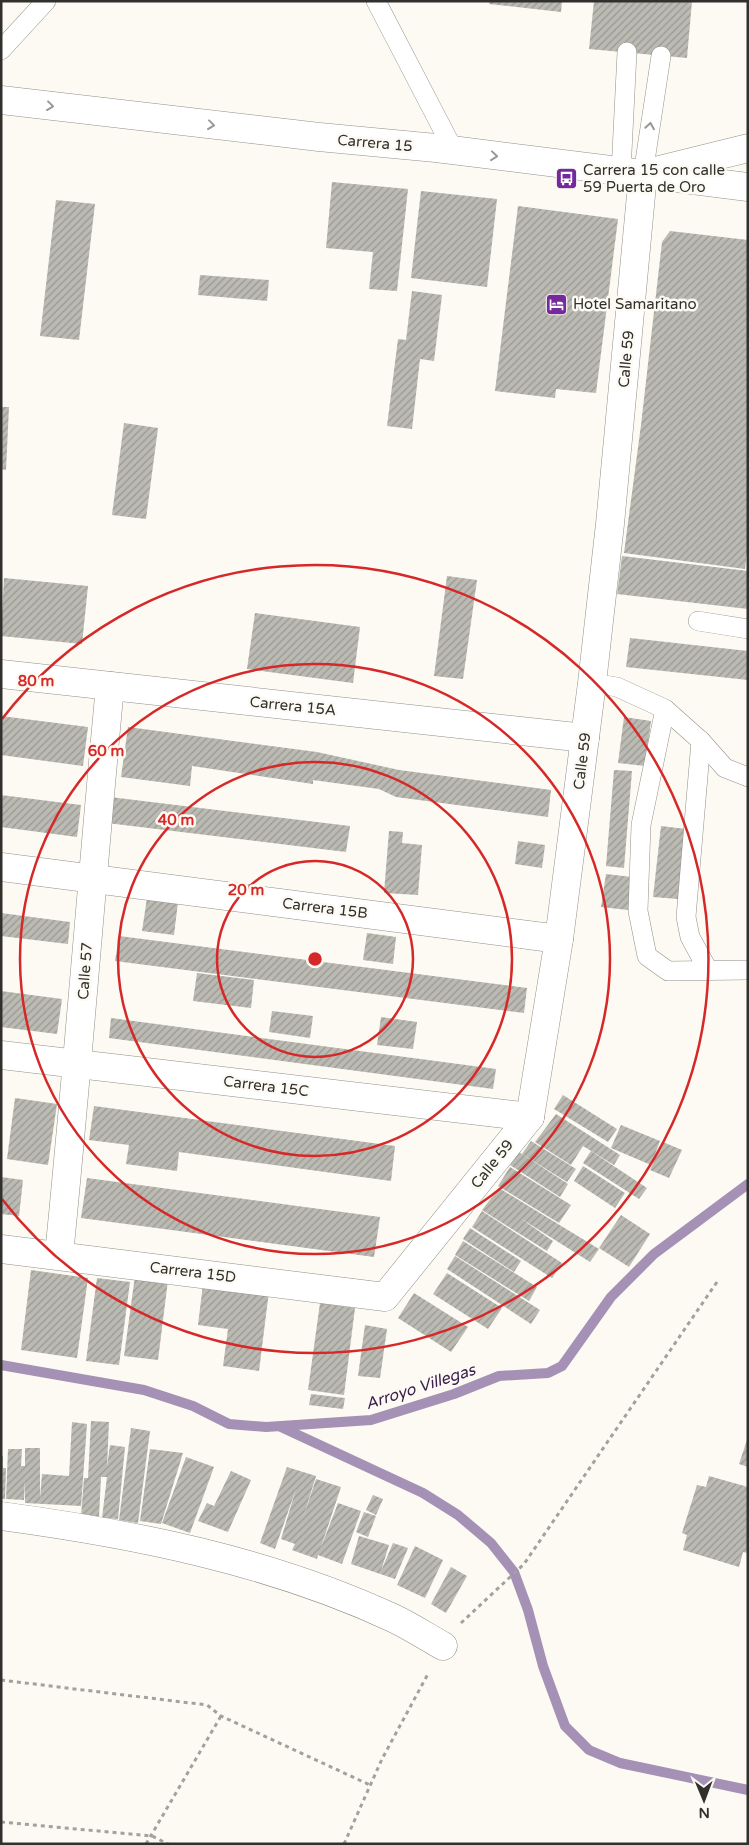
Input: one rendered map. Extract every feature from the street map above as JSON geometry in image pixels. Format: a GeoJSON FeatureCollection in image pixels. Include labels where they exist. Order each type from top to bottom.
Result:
{"type":"FeatureCollection","features":[{"type":"Feature","properties":{"kind":"street","name":"Carrera 15"},"geometry":{"type":"LineString","coordinates":[[1,100],[454,151],[748,187]]}},
{"type":"Feature","properties":{"kind":"street"},"geometry":{"type":"LineString","coordinates":[[632,173],[748,148]]}},
{"type":"Feature","properties":{"kind":"street","name":"Calle 59"},"geometry":{"type":"LineString","coordinates":[[385,1297],[530,1117],[560,939],[610,524],[632,173]]}},
{"type":"Feature","properties":{"kind":"street","name":"Carrera 15A"},"geometry":{"type":"LineString","coordinates":[[1,674],[585,738]]}},
{"type":"Feature","properties":{"kind":"street","name":"Calle 57"},"geometry":{"type":"LineString","coordinates":[[59,1255],[78,1064],[92,878],[110,686]]}},
{"type":"Feature","properties":{"kind":"street","name":"Carrera 15B"},"geometry":{"type":"LineString","coordinates":[[1,867],[560,939]]}},
{"type":"Feature","properties":{"kind":"street","name":"Carrera 15C"},"geometry":{"type":"LineString","coordinates":[[1,1054],[530,1117]]}},
{"type":"Feature","properties":{"kind":"street","name":"Carrera 15D"},"geometry":{"type":"LineString","coordinates":[[1,1249],[385,1297]]}},
{"type":"Feature","properties":{"kind":"street"},"geometry":{"type":"LineString","coordinates":[[1,1516],[53,1523],[219,1556],[290,1578],[394,1618],[443,1646]]}},
{"type":"Feature","properties":{"kind":"lane"},"geometry":{"type":"LineString","coordinates":[[1,50],[46,1]]}},
{"type":"Feature","properties":{"kind":"lane"},"geometry":{"type":"LineString","coordinates":[[376,1],[454,151]]}},
{"type":"Feature","properties":{"kind":"lane"},"geometry":{"type":"LineString","coordinates":[[627,52],[632,173]]}},
{"type":"Feature","properties":{"kind":"lane"},"geometry":{"type":"LineString","coordinates":[[632,173],[661,56]]}},
{"type":"Feature","properties":{"kind":"lane"},"geometry":{"type":"LineString","coordinates":[[698,621],[748,629]]}},
{"type":"Feature","properties":{"kind":"lane"},"geometry":{"type":"LineString","coordinates":[[592,683],[617,686],[665,708],[701,741],[726,768],[748,777]]}},
{"type":"Feature","properties":{"kind":"lane"},"geometry":{"type":"LineString","coordinates":[[665,708],[641,825],[638,910],[648,956],[668,971],[748,970]]}},
{"type":"Feature","properties":{"kind":"lane"},"geometry":{"type":"LineString","coordinates":[[701,741],[686,917],[690,937],[708,970]]}},
{"type":"Feature","properties":{"kind":"path"},"geometry":{"type":"LineString","coordinates":[[344,1844],[382,1758],[448,1636],[524,1564],[719,1279]]}},
{"type":"Feature","properties":{"kind":"path"},"geometry":{"type":"LineString","coordinates":[[1,1680],[207,1706],[221,1716],[370,1785]]}},
{"type":"Feature","properties":{"kind":"path"},"geometry":{"type":"LineString","coordinates":[[146,1844],[221,1716]]}},
{"type":"Feature","properties":{"kind":"path"},"geometry":{"type":"LineString","coordinates":[[1,1822],[152,1836],[168,1844]]}},
{"type":"Feature","properties":{"kind":"building"},"geometry":{"type":"Polygon","coordinates":[[[490,1],[562,1],[561,12],[489,4],[490,1]]]}},
{"type":"Feature","properties":{"kind":"building"},"geometry":{"type":"Polygon","coordinates":[[[594,1],[692,1],[687,58],[589,49],[594,1]]]}},
{"type":"Feature","properties":{"kind":"building"},"geometry":{"type":"Polygon","coordinates":[[[332,182],[408,189],[397,291],[369,289],[373,252],[326,248],[332,182]]]}},
{"type":"Feature","properties":{"kind":"building"},"geometry":{"type":"Polygon","coordinates":[[[421,191],[497,199],[487,287],[411,278],[421,191]]]}},
{"type":"Feature","properties":{"kind":"building"},"geometry":{"type":"Polygon","coordinates":[[[56,200],[95,204],[79,340],[40,336],[56,200]]]}},
{"type":"Feature","properties":{"kind":"building","name":"Hotel Samaritano"},"geometry":{"type":"Polygon","coordinates":[[[518,206],[618,219],[596,393],[556,389],[555,398],[495,391],[518,206]]]}},
{"type":"Feature","properties":{"kind":"building"},"geometry":{"type":"Polygon","coordinates":[[[670,231],[748,240],[748,545],[745,569],[624,553],[662,242],[670,231]]]}},
{"type":"Feature","properties":{"kind":"building"},"geometry":{"type":"Polygon","coordinates":[[[200,275],[269,280],[267,301],[198,295],[200,275]]]}},
{"type":"Feature","properties":{"kind":"building"},"geometry":{"type":"Polygon","coordinates":[[[412,291],[442,295],[434,361],[420,359],[412,429],[387,426],[398,339],[406,340],[412,291]]]}},
{"type":"Feature","properties":{"kind":"building"},"geometry":{"type":"Polygon","coordinates":[[[1,407],[9,407],[6,470],[1,469],[1,407]]]}},
{"type":"Feature","properties":{"kind":"building"},"geometry":{"type":"Polygon","coordinates":[[[124,423],[158,428],[146,519],[112,515],[124,423]]]}},
{"type":"Feature","properties":{"kind":"building"},"geometry":{"type":"Polygon","coordinates":[[[622,556],[748,571],[748,609],[617,594],[622,556]]]}},
{"type":"Feature","properties":{"kind":"building"},"geometry":{"type":"Polygon","coordinates":[[[447,576],[477,580],[463,679],[434,676],[447,576]]]}},
{"type":"Feature","properties":{"kind":"building"},"geometry":{"type":"Polygon","coordinates":[[[4,578],[88,586],[82,644],[1,636],[4,578]]]}},
{"type":"Feature","properties":{"kind":"building"},"geometry":{"type":"Polygon","coordinates":[[[255,613],[360,627],[353,683],[247,669],[255,613]]]}},
{"type":"Feature","properties":{"kind":"building"},"geometry":{"type":"Polygon","coordinates":[[[630,638],[748,651],[748,680],[626,667],[630,638]]]}},
{"type":"Feature","properties":{"kind":"building"},"geometry":{"type":"Polygon","coordinates":[[[1,716],[88,727],[83,766],[1,755],[1,716]]]}},
{"type":"Feature","properties":{"kind":"building"},"geometry":{"type":"Polygon","coordinates":[[[624,717],[651,721],[645,766],[618,763],[624,717]]]}},
{"type":"Feature","properties":{"kind":"building"},"geometry":{"type":"Polygon","coordinates":[[[128,727],[317,752],[399,770],[551,790],[548,817],[396,797],[379,789],[313,780],[313,784],[192,766],[190,786],[121,777],[128,727]]]}},
{"type":"Feature","properties":{"kind":"building"},"geometry":{"type":"Polygon","coordinates":[[[614,770],[632,771],[624,868],[606,866],[614,770]]]}},
{"type":"Feature","properties":{"kind":"building"},"geometry":{"type":"Polygon","coordinates":[[[1,795],[81,805],[77,837],[1,827],[1,795]]]}},
{"type":"Feature","properties":{"kind":"building"},"geometry":{"type":"Polygon","coordinates":[[[110,797],[350,826],[346,852],[107,823],[110,797]]]}},
{"type":"Feature","properties":{"kind":"building"},"geometry":{"type":"Polygon","coordinates":[[[661,826],[686,829],[678,899],[653,897],[661,826]]]}},
{"type":"Feature","properties":{"kind":"building"},"geometry":{"type":"Polygon","coordinates":[[[389,831],[403,832],[402,843],[422,845],[418,895],[384,893],[389,831]]]}},
{"type":"Feature","properties":{"kind":"building"},"geometry":{"type":"Polygon","coordinates":[[[518,841],[545,845],[542,868],[515,864],[518,841]]]}},
{"type":"Feature","properties":{"kind":"building"},"geometry":{"type":"Polygon","coordinates":[[[606,874],[632,877],[628,910],[601,907],[606,874]]]}},
{"type":"Feature","properties":{"kind":"building"},"geometry":{"type":"Polygon","coordinates":[[[147,898],[178,902],[174,935],[142,931],[147,898]]]}},
{"type":"Feature","properties":{"kind":"building"},"geometry":{"type":"Polygon","coordinates":[[[1,913],[70,922],[68,944],[1,936],[1,913]]]}},
{"type":"Feature","properties":{"kind":"building"},"geometry":{"type":"Polygon","coordinates":[[[367,933],[396,937],[393,964],[363,960],[367,933]]]}},
{"type":"Feature","properties":{"kind":"building"},"geometry":{"type":"Polygon","coordinates":[[[119,936],[527,988],[524,1013],[115,961],[119,936]]]}},
{"type":"Feature","properties":{"kind":"building"},"geometry":{"type":"Polygon","coordinates":[[[197,973],[254,980],[251,1008],[193,1001],[197,973]]]}},
{"type":"Feature","properties":{"kind":"building"},"geometry":{"type":"Polygon","coordinates":[[[1,991],[62,999],[57,1034],[1,1027],[1,991]]]}},
{"type":"Feature","properties":{"kind":"building"},"geometry":{"type":"Polygon","coordinates":[[[272,1011],[313,1016],[310,1038],[269,1032],[272,1011]]]}},
{"type":"Feature","properties":{"kind":"building"},"geometry":{"type":"Polygon","coordinates":[[[381,1017],[417,1022],[413,1049],[377,1045],[381,1017]]]}},
{"type":"Feature","properties":{"kind":"building"},"geometry":{"type":"Polygon","coordinates":[[[111,1018],[496,1069],[493,1089],[109,1038],[111,1018]]]}},
{"type":"Feature","properties":{"kind":"building"},"geometry":{"type":"Polygon","coordinates":[[[563,1095],[617,1129],[608,1142],[554,1109],[563,1095]]]}},
{"type":"Feature","properties":{"kind":"building"},"geometry":{"type":"Polygon","coordinates":[[[15,1098],[57,1104],[48,1165],[7,1159],[15,1098]]]}},
{"type":"Feature","properties":{"kind":"building"},"geometry":{"type":"Polygon","coordinates":[[[94,1106],[395,1146],[391,1181],[179,1152],[177,1171],[126,1164],[129,1145],[89,1140],[94,1106]]]}},
{"type":"Feature","properties":{"kind":"building"},"geometry":{"type":"Polygon","coordinates":[[[556,1114],[620,1155],[614,1165],[583,1146],[571,1165],[535,1142],[556,1114]]]}},
{"type":"Feature","properties":{"kind":"building"},"geometry":{"type":"Polygon","coordinates":[[[621,1125],[660,1141],[651,1165],[611,1148],[621,1125]]]}},
{"type":"Feature","properties":{"kind":"building"},"geometry":{"type":"Polygon","coordinates":[[[531,1141],[576,1169],[567,1182],[522,1154],[531,1141]]]}},
{"type":"Feature","properties":{"kind":"building"},"geometry":{"type":"Polygon","coordinates":[[[663,1142],[682,1150],[669,1178],[650,1170],[663,1142]]]}},
{"type":"Feature","properties":{"kind":"building"},"geometry":{"type":"Polygon","coordinates":[[[591,1151],[647,1188],[639,1199],[583,1163],[591,1151]]]}},
{"type":"Feature","properties":{"kind":"building"},"geometry":{"type":"Polygon","coordinates":[[[519,1152],[568,1184],[560,1197],[510,1165],[519,1152]]]}},
{"type":"Feature","properties":{"kind":"building"},"geometry":{"type":"Polygon","coordinates":[[[583,1166],[625,1193],[615,1208],[574,1181],[583,1166]]]}},
{"type":"Feature","properties":{"kind":"building"},"geometry":{"type":"Polygon","coordinates":[[[510,1167],[571,1205],[559,1223],[498,1186],[510,1167]]]}},
{"type":"Feature","properties":{"kind":"building"},"geometry":{"type":"Polygon","coordinates":[[[1,1177],[23,1180],[19,1216],[1,1214],[1,1177]]]}},
{"type":"Feature","properties":{"kind":"building"},"geometry":{"type":"Polygon","coordinates":[[[87,1178],[380,1217],[374,1257],[81,1218],[87,1178]]]}},
{"type":"Feature","properties":{"kind":"building"},"geometry":{"type":"Polygon","coordinates":[[[499,1188],[599,1249],[590,1262],[520,1218],[553,1241],[547,1251],[482,1210],[499,1188]]]}},
{"type":"Feature","properties":{"kind":"building"},"geometry":{"type":"Polygon","coordinates":[[[482,1211],[562,1263],[552,1278],[472,1227],[482,1211]]]}},
{"type":"Feature","properties":{"kind":"building"},"geometry":{"type":"Polygon","coordinates":[[[621,1215],[650,1234],[629,1267],[599,1248],[621,1215]]]}},
{"type":"Feature","properties":{"kind":"building"},"geometry":{"type":"Polygon","coordinates":[[[470,1228],[521,1261],[514,1272],[463,1239],[470,1228]]]}},
{"type":"Feature","properties":{"kind":"building"},"geometry":{"type":"Polygon","coordinates":[[[463,1241],[537,1287],[529,1301],[455,1255],[463,1241]]]}},
{"type":"Feature","properties":{"kind":"building"},"geometry":{"type":"Polygon","coordinates":[[[455,1256],[540,1310],[531,1324],[447,1269],[455,1256]]]}},
{"type":"Feature","properties":{"kind":"building"},"geometry":{"type":"Polygon","coordinates":[[[31,1270],[88,1278],[77,1358],[21,1350],[31,1270]]]}},
{"type":"Feature","properties":{"kind":"building"},"geometry":{"type":"Polygon","coordinates":[[[447,1273],[502,1308],[488,1329],[433,1294],[447,1273]]]}},
{"type":"Feature","properties":{"kind":"building"},"geometry":{"type":"Polygon","coordinates":[[[135,1276],[168,1280],[158,1360],[124,1356],[135,1276]]]}},
{"type":"Feature","properties":{"kind":"building"},"geometry":{"type":"Polygon","coordinates":[[[97,1278],[130,1282],[119,1365],[86,1361],[97,1278]]]}},
{"type":"Feature","properties":{"kind":"building"},"geometry":{"type":"Polygon","coordinates":[[[203,1284],[269,1291],[259,1371],[223,1366],[228,1329],[198,1325],[203,1284]]]}},
{"type":"Feature","properties":{"kind":"building"},"geometry":{"type":"Polygon","coordinates":[[[414,1293],[468,1327],[451,1352],[398,1318],[414,1293]]]}},
{"type":"Feature","properties":{"kind":"building"},"geometry":{"type":"Polygon","coordinates":[[[320,1303],[355,1308],[344,1395],[308,1390],[320,1303]]]}},
{"type":"Feature","properties":{"kind":"building"},"geometry":{"type":"Polygon","coordinates":[[[365,1325],[387,1329],[380,1378],[358,1376],[365,1325]]]}},
{"type":"Feature","properties":{"kind":"building"},"geometry":{"type":"Polygon","coordinates":[[[311,1394],[345,1398],[343,1409],[309,1405],[311,1394]]]}},
{"type":"Feature","properties":{"kind":"building"},"geometry":{"type":"Polygon","coordinates":[[[91,1421],[109,1422],[107,1467],[110,1445],[125,1447],[118,1519],[102,1518],[107,1477],[101,1477],[99,1517],[81,1516],[84,1478],[88,1478],[91,1421]]]}},
{"type":"Feature","properties":{"kind":"building"},"geometry":{"type":"Polygon","coordinates":[[[72,1422],[87,1424],[81,1506],[25,1503],[25,1480],[24,1500],[6,1499],[8,1449],[22,1449],[21,1466],[25,1466],[25,1448],[40,1448],[40,1499],[42,1474],[69,1476],[72,1422]]]}},
{"type":"Feature","properties":{"kind":"building"},"geometry":{"type":"Polygon","coordinates":[[[131,1428],[150,1431],[138,1523],[119,1520],[131,1428]]]}},
{"type":"Feature","properties":{"kind":"building"},"geometry":{"type":"Polygon","coordinates":[[[748,1437],[748,1467],[739,1464],[748,1437]]]}},
{"type":"Feature","properties":{"kind":"building"},"geometry":{"type":"Polygon","coordinates":[[[150,1449],[183,1453],[161,1524],[140,1521],[150,1449]]]}},
{"type":"Feature","properties":{"kind":"building"},"geometry":{"type":"Polygon","coordinates":[[[1,1456],[3,1456],[3,1468],[6,1468],[5,1499],[1,1499],[1,1456]]]}},
{"type":"Feature","properties":{"kind":"building"},"geometry":{"type":"Polygon","coordinates":[[[186,1457],[214,1467],[190,1533],[162,1523],[186,1457]]]}},
{"type":"Feature","properties":{"kind":"building"},"geometry":{"type":"Polygon","coordinates":[[[287,1467],[316,1476],[303,1518],[316,1479],[341,1487],[320,1550],[338,1503],[361,1511],[342,1564],[318,1555],[317,1559],[292,1550],[295,1544],[281,1539],[296,1489],[275,1549],[260,1543],[287,1467]]]}},
{"type":"Feature","properties":{"kind":"building"},"geometry":{"type":"Polygon","coordinates":[[[231,1471],[251,1480],[228,1532],[198,1521],[207,1503],[214,1506],[231,1471]]]}},
{"type":"Feature","properties":{"kind":"building"},"geometry":{"type":"Polygon","coordinates":[[[709,1476],[748,1487],[748,1553],[743,1552],[739,1567],[683,1550],[687,1535],[682,1533],[697,1485],[706,1487],[709,1476]]]}},
{"type":"Feature","properties":{"kind":"building"},"geometry":{"type":"Polygon","coordinates":[[[373,1495],[383,1499],[376,1515],[366,1510],[373,1495]]]}},
{"type":"Feature","properties":{"kind":"building"},"geometry":{"type":"Polygon","coordinates":[[[364,1512],[376,1516],[368,1537],[356,1532],[364,1512]]]}},
{"type":"Feature","properties":{"kind":"building"},"geometry":{"type":"Polygon","coordinates":[[[359,1536],[389,1545],[381,1571],[393,1543],[408,1548],[395,1579],[351,1564],[359,1536]]]}},
{"type":"Feature","properties":{"kind":"building"},"geometry":{"type":"Polygon","coordinates":[[[415,1546],[443,1560],[425,1598],[397,1585],[415,1546]]]}},
{"type":"Feature","properties":{"kind":"building"},"geometry":{"type":"Polygon","coordinates":[[[451,1567],[467,1576],[446,1613],[431,1604],[451,1567]]]}},
{"type":"Feature","properties":{"kind":"waterway","name":"Arroyo Villegas"},"geometry":{"type":"LineString","coordinates":[[1,1365],[144,1390],[193,1406],[229,1424],[266,1427],[371,1420],[454,1394],[499,1376],[548,1373],[562,1366],[611,1297],[654,1254],[748,1184]]}},
{"type":"Feature","properties":{"kind":"waterway"},"geometry":{"type":"LineString","coordinates":[[281,1427],[423,1493],[458,1515],[491,1543],[514,1572],[528,1610],[543,1666],[565,1726],[589,1750],[620,1763],[748,1790]]}},
{"type":"Feature","properties":{"kind":"place","name":"Carrera 15 con calle 59 Puerta de Oro"},"geometry":{"type":"Point","coordinates":[567,179]}},
{"type":"Feature","properties":{"kind":"place","name":"Hotel Samaritano"},"geometry":{"type":"Point","coordinates":[557,304]}}]}
